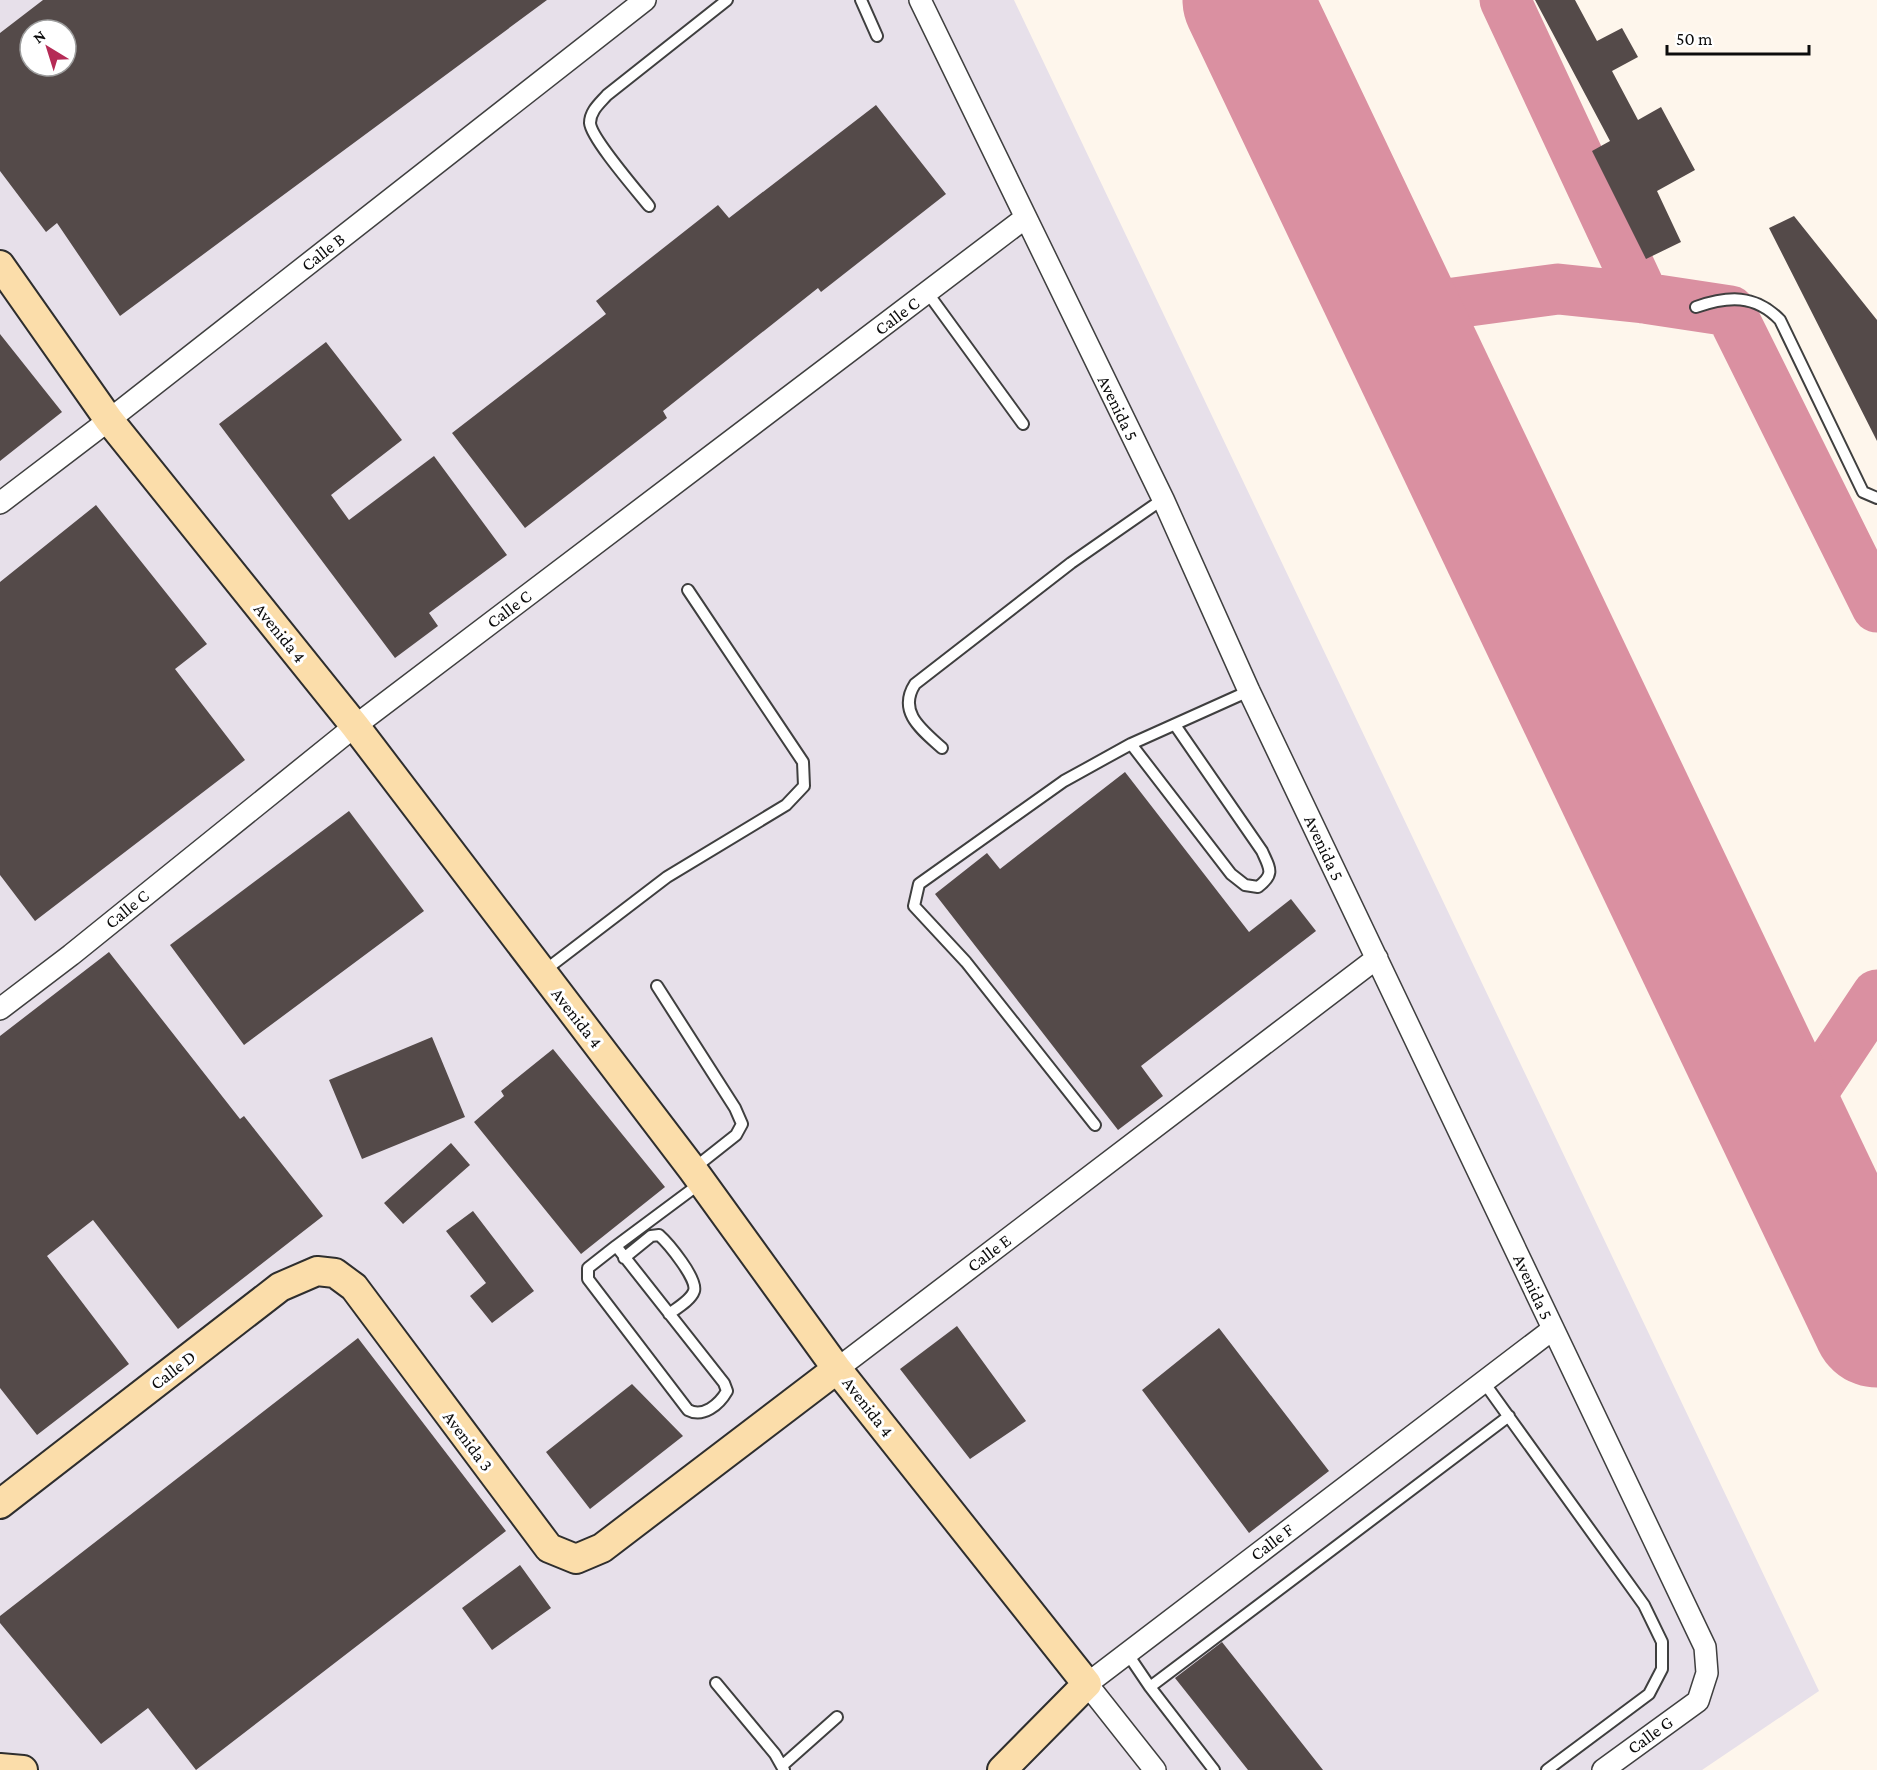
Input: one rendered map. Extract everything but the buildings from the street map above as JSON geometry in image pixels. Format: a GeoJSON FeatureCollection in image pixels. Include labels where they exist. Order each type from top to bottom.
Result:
{"type":"FeatureCollection","features":[{"type":"Feature","properties":{"kind":"main road","name":"Avenida 4"},"geometry":{"type":"LineString","coordinates":[[0,265],[109,420],[355,726],[698,1176],[837,1369],[1087,1684]]}},
{"type":"Feature","properties":{"kind":"main road","name":"Calle D"},"geometry":{"type":"LineString","coordinates":[[0,1504],[280,1287],[317,1271],[335,1273],[354,1287]]}},
{"type":"Feature","properties":{"kind":"main road","name":"Avenida 3"},"geometry":{"type":"LineString","coordinates":[[354,1287],[549,1548],[576,1559],[602,1548]]}},
{"type":"Feature","properties":{"kind":"main road","name":"Calle E"},"geometry":{"type":"LineString","coordinates":[[602,1548],[837,1369]]}},
{"type":"Feature","properties":{"kind":"main road","name":"Calle F"},"geometry":{"type":"LineString","coordinates":[[1002,1770],[1087,1684]]}},
{"type":"Feature","properties":{"kind":"main road"},"geometry":{"type":"LineString","coordinates":[[0,1768],[23,1770]]}},
{"type":"Feature","properties":{"kind":"street","name":"Calle B"},"geometry":{"type":"LineString","coordinates":[[0,503],[645,0]]}},
{"type":"Feature","properties":{"kind":"street","name":"Avenida 5"},"geometry":{"type":"LineString","coordinates":[[920,0],[1163,499],[1249,691],[1705,1647],[1707,1673],[1698,1701]]}},
{"type":"Feature","properties":{"kind":"street","name":"Calle C"},"geometry":{"type":"LineString","coordinates":[[0,1009],[71,955],[355,726],[1025,218]]}},
{"type":"Feature","properties":{"kind":"street","name":"Calle E"},"geometry":{"type":"LineString","coordinates":[[837,1369],[1377,958]]}},
{"type":"Feature","properties":{"kind":"street","name":"Calle F"},"geometry":{"type":"LineString","coordinates":[[1087,1684],[1553,1329]]}},
{"type":"Feature","properties":{"kind":"street","name":"Avenida 4"},"geometry":{"type":"LineString","coordinates":[[1087,1684],[1155,1770]]}},
{"type":"Feature","properties":{"kind":"street","name":"Calle G"},"geometry":{"type":"LineString","coordinates":[[1603,1770],[1698,1701]]}},
{"type":"Feature","properties":{"kind":"lane"},"geometry":{"type":"LineString","coordinates":[[649,206],[595,137],[590,123],[595,108],[727,0]]}},
{"type":"Feature","properties":{"kind":"lane"},"geometry":{"type":"LineString","coordinates":[[861,0],[877,36]]}},
{"type":"Feature","properties":{"kind":"lane"},"geometry":{"type":"LineString","coordinates":[[927,292],[1023,424]]}},
{"type":"Feature","properties":{"kind":"lane"},"geometry":{"type":"LineString","coordinates":[[1696,307],[1719,300],[1752,302],[1768,309],[1779,320],[1863,492],[1877,498]]}},
{"type":"Feature","properties":{"kind":"lane"},"geometry":{"type":"LineString","coordinates":[[942,748],[919,727],[910,714],[909,693],[915,684],[1071,563],[1163,499]]}},
{"type":"Feature","properties":{"kind":"lane"},"geometry":{"type":"LineString","coordinates":[[542,973],[667,877],[786,805],[804,786],[803,762],[688,590]]}},
{"type":"Feature","properties":{"kind":"lane"},"geometry":{"type":"LineString","coordinates":[[1095,1125],[966,962],[914,906],[920,884],[1064,781],[1131,744],[1249,691]]}},
{"type":"Feature","properties":{"kind":"lane"},"geometry":{"type":"LineString","coordinates":[[1131,744],[1232,874],[1245,885],[1258,887],[1268,879],[1270,872],[1262,851],[1175,725]]}},
{"type":"Feature","properties":{"kind":"lane"},"geometry":{"type":"LineString","coordinates":[[616,1246],[724,1383],[727,1391],[723,1398],[704,1413],[696,1414],[688,1410],[588,1279],[588,1268],[698,1176],[736,1136],[742,1124],[735,1108],[657,986]]}},
{"type":"Feature","properties":{"kind":"lane"},"geometry":{"type":"LineString","coordinates":[[624,1257],[651,1236],[658,1235],[667,1241],[694,1281],[695,1289],[692,1296],[669,1314]]}},
{"type":"Feature","properties":{"kind":"lane"},"geometry":{"type":"LineString","coordinates":[[1483,1382],[1644,1605],[1662,1642],[1662,1669],[1649,1694],[1547,1770]]}},
{"type":"Feature","properties":{"kind":"lane"},"geometry":{"type":"LineString","coordinates":[[1150,1687],[1509,1416]]}},
{"type":"Feature","properties":{"kind":"lane"},"geometry":{"type":"LineString","coordinates":[[1127,1653],[1150,1687],[1214,1770]]}},
{"type":"Feature","properties":{"kind":"lane"},"geometry":{"type":"LineString","coordinates":[[716,1683],[783,1767],[837,1717]]}},
{"type":"Feature","properties":{"kind":"shaded area"},"geometry":{"type":"Polygon","coordinates":[[[0,0],[1014,0],[1819,1691],[1702,1770],[0,1770],[0,0]]]}},
{"type":"Feature","properties":{"kind":"taxiway"},"geometry":{"type":"LineString","coordinates":[[1505,0],[1644,298]]}},
{"type":"Feature","properties":{"kind":"taxiway"},"geometry":{"type":"LineString","coordinates":[[1395,311],[1558,289],[1644,298],[1730,311],[1877,607]]}},
{"type":"Feature","properties":{"kind":"taxiway"},"geometry":{"type":"LineString","coordinates":[[1786,1132],[1877,995]]}},
{"type":"Feature","properties":{"kind":"runway"},"geometry":{"type":"LineString","coordinates":[[1247,0],[1877,1323]]}}]}
